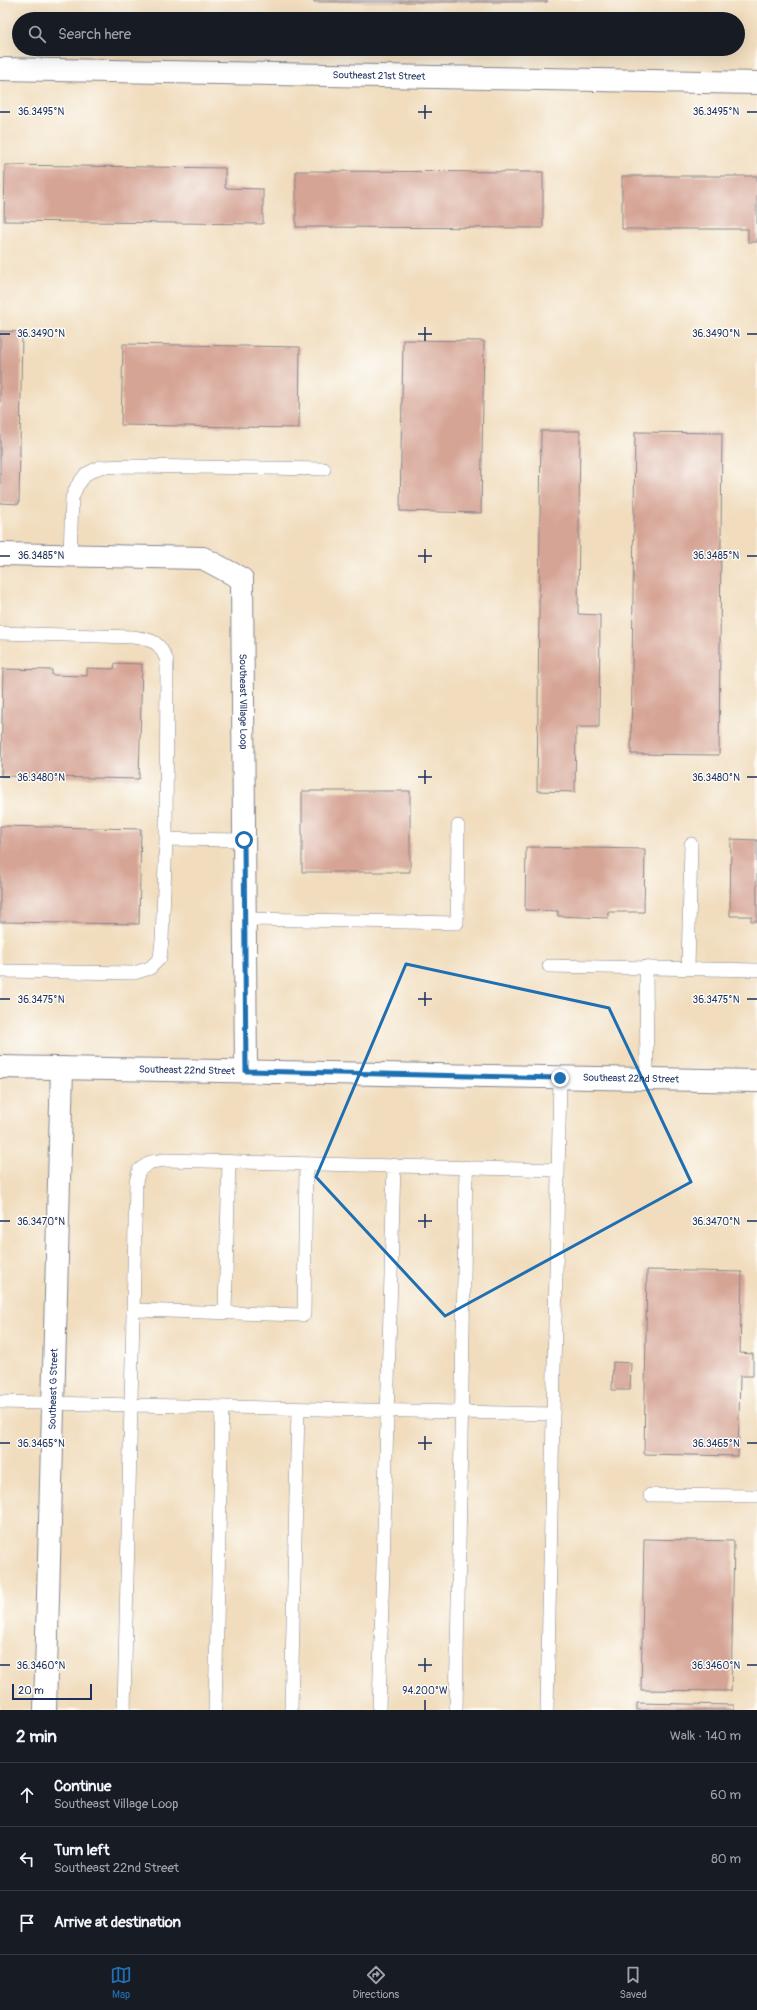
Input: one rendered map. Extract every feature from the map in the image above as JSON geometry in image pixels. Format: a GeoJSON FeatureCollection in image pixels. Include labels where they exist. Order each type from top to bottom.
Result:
{"type":"FeatureCollection","features":[{"type":"Feature","properties":{"kind":"street","name":"Southeast 21st Street"},"geometry":{"type":"LineString","coordinates":[[0,69],[757,83]]}},
{"type":"Feature","properties":{"kind":"street","name":"Southeast Village Loop"},"geometry":{"type":"LineString","coordinates":[[0,554],[203,558],[242,579],[246,1071]]}},
{"type":"Feature","properties":{"kind":"street","name":"Southeast 22nd Street"},"geometry":{"type":"LineString","coordinates":[[0,1067],[757,1081]]}},
{"type":"Feature","properties":{"kind":"street","name":"Southeast G Street"},"geometry":{"type":"LineString","coordinates":[[45,1710],[62,1068]]}},
{"type":"Feature","properties":{"kind":"lane"},"geometry":{"type":"LineString","coordinates":[[70,556],[72,498],[77,486],[86,474],[100,467],[132,466],[324,469]]}},
{"type":"Feature","properties":{"kind":"lane"},"geometry":{"type":"LineString","coordinates":[[0,633],[133,637],[152,640],[162,648],[167,661],[166,839],[160,958],[150,968],[134,973],[0,971]]}},
{"type":"Feature","properties":{"kind":"lane"},"geometry":{"type":"LineString","coordinates":[[245,919],[457,923],[458,826]]}},
{"type":"Feature","properties":{"kind":"lane"},"geometry":{"type":"LineString","coordinates":[[166,839],[244,840]]}},
{"type":"Feature","properties":{"kind":"lane"},"geometry":{"type":"LineString","coordinates":[[688,968],[691,844]]}},
{"type":"Feature","properties":{"kind":"lane"},"geometry":{"type":"LineString","coordinates":[[549,966],[757,970]]}},
{"type":"Feature","properties":{"kind":"lane"},"geometry":{"type":"LineString","coordinates":[[646,968],[647,1079]]}},
{"type":"Feature","properties":{"kind":"lane"},"geometry":{"type":"LineString","coordinates":[[547,1710],[560,1078]]}},
{"type":"Feature","properties":{"kind":"lane"},"geometry":{"type":"LineString","coordinates":[[124,1710],[136,1182],[139,1170],[150,1162],[165,1160],[558,1170]]}},
{"type":"Feature","properties":{"kind":"lane"},"geometry":{"type":"LineString","coordinates":[[224,1313],[229,1162]]}},
{"type":"Feature","properties":{"kind":"lane"},"geometry":{"type":"LineString","coordinates":[[133,1310],[304,1316],[306,1164]]}},
{"type":"Feature","properties":{"kind":"lane"},"geometry":{"type":"LineString","coordinates":[[379,1710],[394,1165]]}},
{"type":"Feature","properties":{"kind":"lane"},"geometry":{"type":"LineString","coordinates":[[456,1710],[460,1412],[466,1167]]}},
{"type":"Feature","properties":{"kind":"lane"},"geometry":{"type":"LineString","coordinates":[[0,1402],[553,1414]]}},
{"type":"Feature","properties":{"kind":"lane"},"geometry":{"type":"LineString","coordinates":[[215,1710],[222,1407]]}},
{"type":"Feature","properties":{"kind":"lane"},"geometry":{"type":"LineString","coordinates":[[291,1710],[298,1409]]}},
{"type":"Feature","properties":{"kind":"lane"},"geometry":{"type":"LineString","coordinates":[[650,1495],[757,1496]]}},
{"type":"Feature","properties":{"kind":"highlighted area"},"geometry":{"type":"Polygon","coordinates":[[[406,964],[609,1008],[691,1182],[445,1316],[316,1177],[406,964]]]}},
{"type":"Feature","properties":{"kind":"building"},"geometry":{"type":"Polygon","coordinates":[[[314,0],[547,0],[547,2],[314,2],[314,0]]]}},
{"type":"Feature","properties":{"kind":"building"},"geometry":{"type":"Polygon","coordinates":[[[5,165],[225,168],[225,188],[263,189],[263,224],[4,221],[5,165]]]}},
{"type":"Feature","properties":{"kind":"building"},"geometry":{"type":"Polygon","coordinates":[[[296,171],[543,172],[543,228],[296,227],[296,171]]]}},
{"type":"Feature","properties":{"kind":"building"},"geometry":{"type":"Polygon","coordinates":[[[622,176],[757,176],[757,242],[748,242],[748,229],[622,229],[622,176]]]}},
{"type":"Feature","properties":{"kind":"building"},"geometry":{"type":"Polygon","coordinates":[[[0,331],[22,332],[19,504],[0,503],[0,331]]]}},
{"type":"Feature","properties":{"kind":"building"},"geometry":{"type":"Polygon","coordinates":[[[403,340],[484,341],[481,513],[400,511],[403,340]]]}},
{"type":"Feature","properties":{"kind":"building"},"geometry":{"type":"Polygon","coordinates":[[[123,344],[300,347],[299,428],[121,425],[123,344]]]}},
{"type":"Feature","properties":{"kind":"building"},"geometry":{"type":"Polygon","coordinates":[[[541,431],[580,431],[578,614],[600,615],[599,727],[576,727],[575,792],[537,791],[541,431]]]}},
{"type":"Feature","properties":{"kind":"building"},"geometry":{"type":"Polygon","coordinates":[[[635,432],[722,433],[719,755],[631,754],[635,432]]]}},
{"type":"Feature","properties":{"kind":"building"},"geometry":{"type":"Polygon","coordinates":[[[115,663],[142,664],[139,779],[1,776],[3,669],[52,670],[52,675],[87,676],[87,668],[114,669],[115,663]]]}},
{"type":"Feature","properties":{"kind":"building"},"geometry":{"type":"Polygon","coordinates":[[[302,791],[410,791],[410,872],[302,872],[302,791]]]}},
{"type":"Feature","properties":{"kind":"building"},"geometry":{"type":"Polygon","coordinates":[[[0,826],[141,829],[139,924],[0,922],[0,826]]]}},
{"type":"Feature","properties":{"kind":"building"},"geometry":{"type":"Polygon","coordinates":[[[731,839],[757,840],[757,921],[751,921],[751,916],[730,916],[731,839]]]}},
{"type":"Feature","properties":{"kind":"building"},"geometry":{"type":"Polygon","coordinates":[[[526,847],[645,849],[644,912],[608,912],[608,918],[558,916],[558,911],[525,910],[526,847]]]}},
{"type":"Feature","properties":{"kind":"building"},"geometry":{"type":"Polygon","coordinates":[[[647,1270],[742,1272],[740,1353],[753,1354],[753,1376],[740,1376],[738,1456],[644,1454],[647,1270]]]}},
{"type":"Feature","properties":{"kind":"building"},"geometry":{"type":"Polygon","coordinates":[[[613,1362],[631,1363],[630,1390],[612,1390],[613,1362]]]}},
{"type":"Feature","properties":{"kind":"building"},"geometry":{"type":"Polygon","coordinates":[[[644,1539],[734,1541],[731,1691],[641,1690],[644,1539]]]}},
{"type":"Feature","properties":{"kind":"building"},"geometry":{"type":"Polygon","coordinates":[[[637,1703],[734,1705],[734,1710],[637,1710],[637,1703]]]}},
{"type":"Feature","properties":{"kind":"route"},"geometry":{"type":"LineString","coordinates":[[244,840],[246,1071],[560,1078]]}}]}
